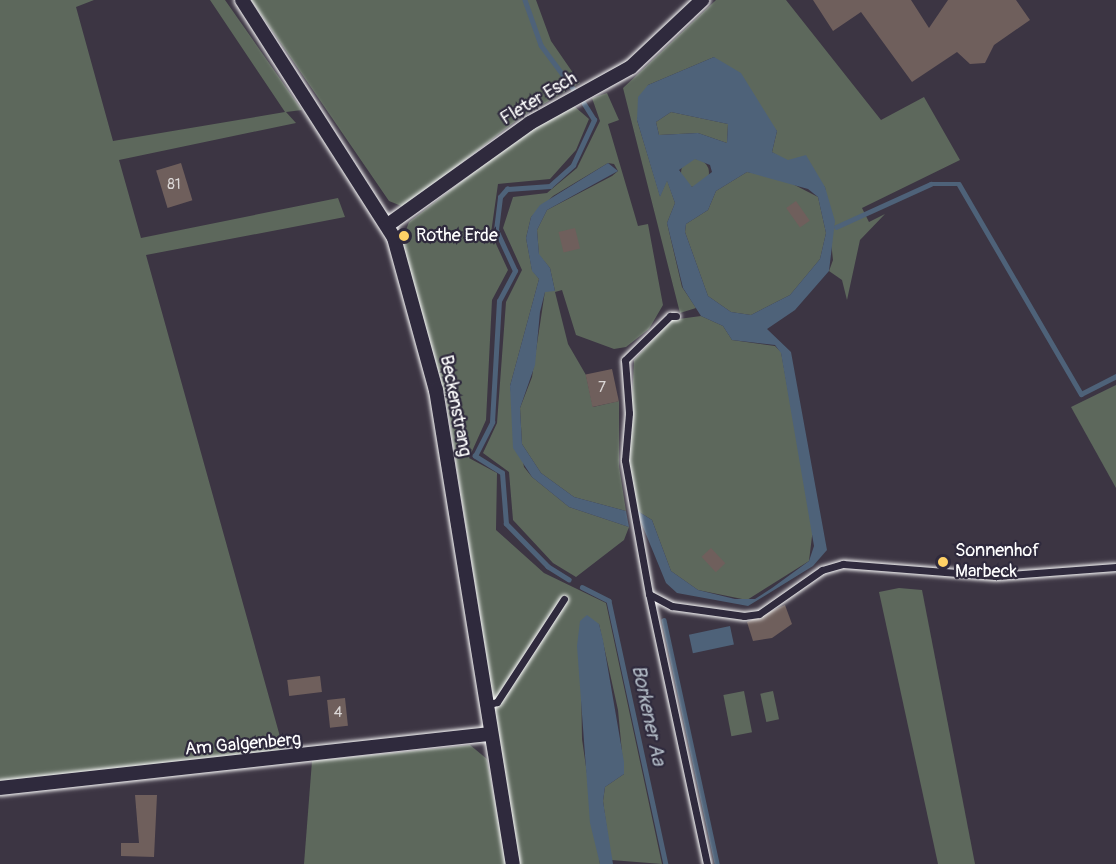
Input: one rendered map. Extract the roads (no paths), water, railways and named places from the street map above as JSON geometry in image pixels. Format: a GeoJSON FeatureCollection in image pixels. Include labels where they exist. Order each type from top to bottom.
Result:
{"type":"FeatureCollection","features":[{"type":"Feature","properties":{"kind":"street","name":"Beckenstrang"},"geometry":{"type":"LineString","coordinates":[[242,0],[389,224],[436,390],[488,734],[513,864]]}},
{"type":"Feature","properties":{"kind":"street","name":"Fleter Esch"},"geometry":{"type":"LineString","coordinates":[[389,224],[530,123],[632,67],[702,0]]}},
{"type":"Feature","properties":{"kind":"street","name":"Am Galgenberg"},"geometry":{"type":"LineString","coordinates":[[0,788],[488,734]]}},
{"type":"Feature","properties":{"kind":"lane"},"geometry":{"type":"LineString","coordinates":[[676,316],[670,316],[625,360],[630,508],[707,864]]}},
{"type":"Feature","properties":{"kind":"lane"},"geometry":{"type":"LineString","coordinates":[[649,594],[672,606],[744,616],[759,614],[822,570],[843,564],[996,576],[1116,567]]}},
{"type":"Feature","properties":{"kind":"lane"},"geometry":{"type":"LineString","coordinates":[[484,705],[497,702],[564,599]]}},
{"type":"Feature","properties":{"kind":"water"},"geometry":{"type":"Polygon","coordinates":[[[714,57],[741,73],[777,131],[772,152],[788,160],[806,155],[825,187],[835,221],[829,271],[795,310],[767,329],[791,352],[827,550],[813,566],[748,606],[677,593],[666,583],[636,510],[652,520],[671,571],[698,590],[735,599],[755,599],[772,588],[809,561],[814,546],[781,353],[775,345],[732,340],[723,326],[701,316],[683,288],[667,223],[675,203],[667,181],[660,197],[637,120],[638,97],[648,85],[714,57]],[[671,112],[656,122],[659,135],[698,133],[727,143],[728,124],[671,112]],[[695,159],[679,170],[692,187],[712,172],[710,165],[695,159]],[[747,172],[716,191],[708,210],[686,224],[685,232],[708,296],[731,312],[751,315],[790,295],[820,259],[826,233],[818,197],[808,189],[747,172]]]}},
{"type":"Feature","properties":{"kind":"water"},"geometry":{"type":"Polygon","coordinates":[[[608,163],[618,171],[547,210],[537,230],[539,254],[550,268],[555,291],[545,292],[540,312],[535,365],[520,408],[522,444],[541,473],[574,497],[626,511],[629,527],[569,507],[532,477],[513,448],[510,386],[539,279],[532,271],[526,238],[531,217],[540,205],[608,163]]]}},
{"type":"Feature","properties":{"kind":"water"},"geometry":{"type":"Polygon","coordinates":[[[587,615],[599,624],[624,762],[624,774],[605,787],[603,801],[613,864],[600,864],[590,823],[577,646],[580,621],[587,615]]]}},
{"type":"Feature","properties":{"kind":"water"},"geometry":{"type":"Polygon","coordinates":[[[730,626],[734,645],[693,653],[689,635],[730,626]]]}},
{"type":"Feature","properties":{"kind":"waterway","name":"Borkener Aa"},"geometry":{"type":"LineString","coordinates":[[525,0],[541,45],[575,91]]}},
{"type":"Feature","properties":{"kind":"waterway"},"geometry":{"type":"LineString","coordinates":[[569,580],[548,567],[506,524],[502,473],[475,456],[492,422],[499,301],[515,271],[496,230],[500,197],[507,189],[550,186],[573,165],[594,120],[584,104]]}},
{"type":"Feature","properties":{"kind":"waterway"},"geometry":{"type":"LineString","coordinates":[[836,227],[931,184],[959,184],[1081,394],[1116,376]]}},
{"type":"Feature","properties":{"kind":"waterway","name":"Borkener Aa"},"geometry":{"type":"LineString","coordinates":[[582,587],[609,601],[666,864]]}},
{"type":"Feature","properties":{"kind":"waterway"},"geometry":{"type":"LineString","coordinates":[[664,620],[717,864]]}},
{"type":"Feature","properties":{"kind":"place","name":"Rothe Erde"},"geometry":{"type":"Point","coordinates":[404,236]}},
{"type":"Feature","properties":{"kind":"place","name":"Sonnenhof Marbeck"},"geometry":{"type":"Point","coordinates":[943,562]}}]}
